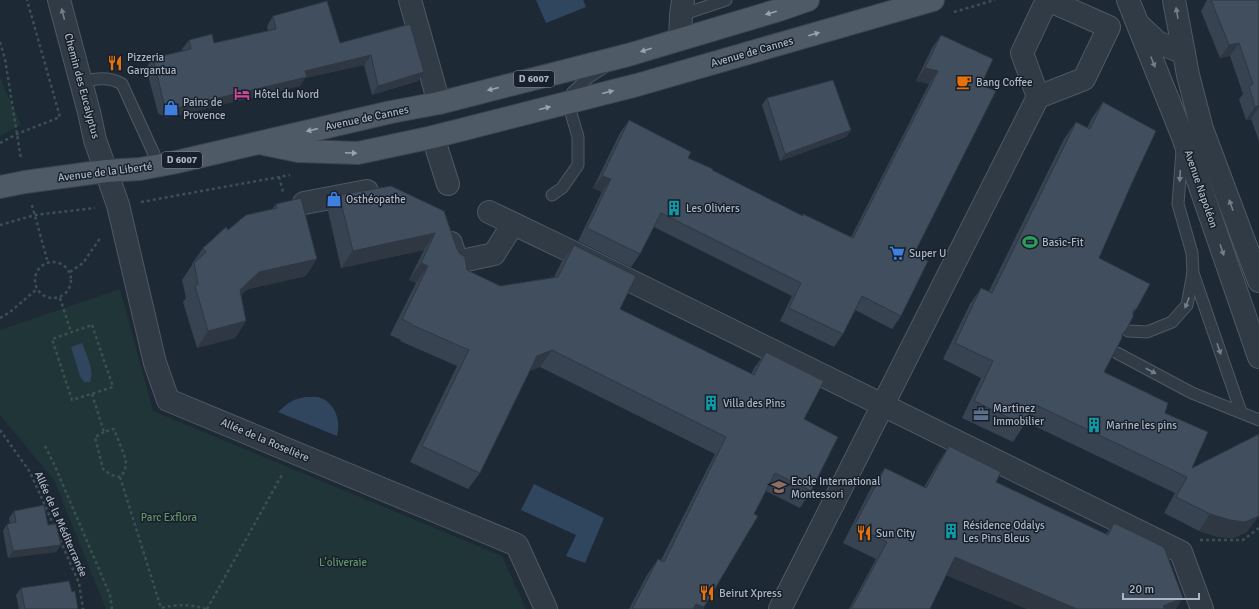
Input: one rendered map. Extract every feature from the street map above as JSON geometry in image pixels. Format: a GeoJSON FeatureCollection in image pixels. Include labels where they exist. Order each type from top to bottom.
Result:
{"type":"FeatureCollection","features":[{"type":"Feature","properties":{"kind":"main road","name":"Avenue de Cannes"},"geometry":{"type":"LineString","coordinates":[[257,142],[384,113],[439,103],[616,58],[780,10],[808,0]]}},
{"type":"Feature","properties":{"kind":"main road","name":"Avenue de Cannes"},"geometry":{"type":"LineString","coordinates":[[257,142],[298,151],[358,153],[433,137],[637,85],[933,0]]}},
{"type":"Feature","properties":{"kind":"main road","name":"Avenue de la Liberté"},"geometry":{"type":"LineString","coordinates":[[0,187],[25,182],[106,171],[140,169],[257,142]]}},
{"type":"Feature","properties":{"kind":"street","name":"Chemin des Eucalyptus"},"geometry":{"type":"LineString","coordinates":[[59,0],[95,140],[106,171]]}},
{"type":"Feature","properties":{"kind":"street"},"geometry":{"type":"LineString","coordinates":[[410,0],[439,103]]}},
{"type":"Feature","properties":{"kind":"street"},"geometry":{"type":"LineString","coordinates":[[780,609],[1038,97],[1084,78],[1109,27],[1083,7],[1047,0],[1022,53],[1038,97]]}},
{"type":"Feature","properties":{"kind":"street","name":"Avenue Napoléon"},"geometry":{"type":"LineString","coordinates":[[1128,0],[1183,137],[1259,357]]}},
{"type":"Feature","properties":{"kind":"street","name":"Avenue Napoléon"},"geometry":{"type":"LineString","coordinates":[[1174,0],[1188,75],[1202,129],[1259,281]]}},
{"type":"Feature","properties":{"kind":"street"},"geometry":{"type":"LineString","coordinates":[[680,39],[682,8]]}},
{"type":"Feature","properties":{"kind":"street","name":"Avenue Napoléon"},"geometry":{"type":"LineString","coordinates":[[1137,23],[1157,42],[1184,53]]}},
{"type":"Feature","properties":{"kind":"street"},"geometry":{"type":"LineString","coordinates":[[433,137],[448,184]]}},
{"type":"Feature","properties":{"kind":"street","name":"Allée de la Roselière"},"geometry":{"type":"LineString","coordinates":[[106,171],[125,230],[155,364],[168,400],[517,545],[546,609]]}},
{"type":"Feature","properties":{"kind":"street"},"geometry":{"type":"LineString","coordinates":[[304,203],[381,189],[388,192]]}},
{"type":"Feature","properties":{"kind":"street"},"geometry":{"type":"LineString","coordinates":[[489,212],[1181,552],[1202,609]]}},
{"type":"Feature","properties":{"kind":"street"},"geometry":{"type":"LineString","coordinates":[[446,226],[457,262],[494,254],[513,224]]}},
{"type":"Feature","properties":{"kind":"lane"},"geometry":{"type":"LineString","coordinates":[[682,8],[726,0]]}},
{"type":"Feature","properties":{"kind":"lane","name":"Avenue de Cannes"},"geometry":{"type":"LineString","coordinates":[[570,101],[572,93],[589,77],[616,58]]}},
{"type":"Feature","properties":{"kind":"lane"},"geometry":{"type":"LineString","coordinates":[[81,82],[100,78],[114,79],[122,84],[160,165]]}},
{"type":"Feature","properties":{"kind":"lane"},"geometry":{"type":"LineString","coordinates":[[552,195],[562,188],[578,165],[578,137],[571,113],[570,101]]}},
{"type":"Feature","properties":{"kind":"lane"},"geometry":{"type":"LineString","coordinates":[[1128,331],[1147,332],[1172,322],[1187,305],[1193,272],[1192,253],[1178,204],[1183,137]]}},
{"type":"Feature","properties":{"kind":"lane"},"geometry":{"type":"LineString","coordinates":[[1193,272],[1241,412]]}},
{"type":"Feature","properties":{"kind":"lane"},"geometry":{"type":"LineString","coordinates":[[1117,353],[1192,392],[1259,420]]}},
{"type":"Feature","properties":{"kind":"path"},"geometry":{"type":"LineString","coordinates":[[0,143],[17,134],[60,117],[27,0]]}},
{"type":"Feature","properties":{"kind":"path"},"geometry":{"type":"LineString","coordinates":[[0,42],[5,59],[21,161]]}},
{"type":"Feature","properties":{"kind":"path"},"geometry":{"type":"LineString","coordinates":[[0,225],[35,215],[150,200],[294,174]]}},
{"type":"Feature","properties":{"kind":"path"},"geometry":{"type":"LineString","coordinates":[[70,272],[83,263],[108,226],[118,205]]}},
{"type":"Feature","properties":{"kind":"path"},"geometry":{"type":"LineString","coordinates":[[35,215],[48,263]]}},
{"type":"Feature","properties":{"kind":"path"},"geometry":{"type":"LineString","coordinates":[[56,262],[63,265],[70,272],[72,281],[69,291],[60,298],[51,299],[43,296],[37,289],[35,278],[39,269],[48,263],[56,262]]}},
{"type":"Feature","properties":{"kind":"path"},"geometry":{"type":"LineString","coordinates":[[0,318],[10,312],[37,289]]}},
{"type":"Feature","properties":{"kind":"path"},"geometry":{"type":"LineString","coordinates":[[60,298],[71,332]]}},
{"type":"Feature","properties":{"kind":"path"},"geometry":{"type":"LineString","coordinates":[[92,325],[113,387],[72,400],[52,340],[71,332],[92,325]]}},
{"type":"Feature","properties":{"kind":"path"},"geometry":{"type":"LineString","coordinates":[[92,394],[104,432]]}},
{"type":"Feature","properties":{"kind":"path"},"geometry":{"type":"LineString","coordinates":[[114,429],[126,460],[125,471],[120,477],[111,475],[103,469],[95,437],[114,429]]}},
{"type":"Feature","properties":{"kind":"path","name":"Allée de la Méditerranée"},"geometry":{"type":"LineString","coordinates":[[0,430],[30,472],[54,527]]}},
{"type":"Feature","properties":{"kind":"path"},"geometry":{"type":"LineString","coordinates":[[45,446],[110,595],[112,609]]}},
{"type":"Feature","properties":{"kind":"path"},"geometry":{"type":"LineString","coordinates":[[120,477],[161,608],[174,605],[192,605],[206,609],[294,453]]}},
{"type":"Feature","properties":{"kind":"path"},"geometry":{"type":"LineString","coordinates":[[1181,552],[1202,539],[1243,540],[1259,528]]}},
{"type":"Feature","properties":{"kind":"path","name":"Allée de la Méditerranée"},"geometry":{"type":"LineString","coordinates":[[57,534],[79,583],[83,609]]}},
{"type":"Feature","properties":{"kind":"green space"},"geometry":{"type":"Polygon","coordinates":[[[0,78],[21,125],[0,136],[0,78]]]}},
{"type":"Feature","properties":{"kind":"green space","name":"Parc Exflora"},"geometry":{"type":"Polygon","coordinates":[[[120,289],[153,411],[502,556],[526,609],[106,609],[54,480],[0,415],[0,330],[120,289]]]}},
{"type":"Feature","properties":{"kind":"water"},"geometry":{"type":"Polygon","coordinates":[[[536,0],[583,0],[586,7],[546,23],[536,0]]]}},
{"type":"Feature","properties":{"kind":"water"},"geometry":{"type":"Polygon","coordinates":[[[82,343],[91,368],[90,382],[84,382],[80,376],[71,347],[82,343]]]}},
{"type":"Feature","properties":{"kind":"water"},"geometry":{"type":"Polygon","coordinates":[[[305,397],[319,397],[330,404],[338,419],[337,436],[278,412],[287,404],[305,397]]]}},
{"type":"Feature","properties":{"kind":"water"},"geometry":{"type":"Polygon","coordinates":[[[534,484],[604,518],[585,563],[566,556],[576,535],[521,510],[534,484]]]}},
{"type":"Feature","properties":{"kind":"building"},"geometry":{"type":"Polygon","coordinates":[[[1211,0],[1259,0],[1259,106],[1255,107],[1249,86],[1253,84],[1239,43],[1229,45],[1211,0]]]}},
{"type":"Feature","properties":{"kind":"building"},"geometry":{"type":"Polygon","coordinates":[[[327,1],[340,43],[410,24],[424,72],[378,86],[371,55],[305,71],[307,77],[172,109],[164,104],[153,58],[191,49],[189,40],[212,34],[214,43],[276,29],[273,16],[327,1]]]}},
{"type":"Feature","properties":{"kind":"building","name":"Les Oliviers"},"geometry":{"type":"Polygon","coordinates":[[[941,35],[993,59],[981,85],[996,91],[914,254],[928,261],[901,316],[862,296],[843,334],[789,308],[801,283],[661,213],[640,254],[587,228],[611,179],[602,176],[629,120],[691,152],[688,158],[713,169],[712,170],[803,216],[803,214],[853,238],[938,71],[925,68],[941,35]]]}},
{"type":"Feature","properties":{"kind":"building"},"geometry":{"type":"Polygon","coordinates":[[[833,80],[851,130],[785,154],[767,98],[833,80]]]}},
{"type":"Feature","properties":{"kind":"building"},"geometry":{"type":"Polygon","coordinates":[[[1103,102],[1156,131],[1099,258],[1150,284],[1137,308],[1133,311],[1133,317],[1122,334],[1122,338],[1104,372],[1168,403],[1165,413],[1208,432],[1192,468],[1259,434],[1259,516],[1245,522],[1230,520],[1210,514],[1176,497],[1187,477],[1034,404],[1024,425],[974,401],[993,361],[955,343],[981,288],[992,293],[1076,122],[1090,129],[1103,102]]]}},
{"type":"Feature","properties":{"kind":"building","name":"Villa des Pins"},"geometry":{"type":"Polygon","coordinates":[[[391,186],[444,211],[457,249],[460,254],[465,257],[467,270],[500,286],[558,277],[574,245],[636,276],[620,309],[754,375],[766,352],[824,381],[804,419],[838,437],[811,491],[775,473],[754,514],[758,516],[704,607],[696,604],[693,609],[632,609],[658,559],[664,562],[726,437],[552,350],[537,356],[480,473],[422,446],[469,350],[412,325],[402,319],[428,266],[421,263],[435,233],[353,251],[339,195],[391,186]]]}},
{"type":"Feature","properties":{"kind":"building"},"geometry":{"type":"Polygon","coordinates":[[[301,198],[317,259],[259,272],[240,290],[246,321],[208,331],[195,286],[198,284],[194,263],[206,252],[203,248],[226,227],[228,230],[246,215],[277,208],[276,204],[301,198]]]}},
{"type":"Feature","properties":{"kind":"building","name":"Résidence Odalys Les Pins Bleus"},"geometry":{"type":"Polygon","coordinates":[[[949,446],[1001,472],[996,482],[1108,535],[1114,523],[1164,547],[1183,598],[1163,606],[1165,609],[1077,609],[955,557],[930,609],[851,609],[887,542],[854,526],[885,468],[926,488],[949,446]]]}},
{"type":"Feature","properties":{"kind":"building"},"geometry":{"type":"Polygon","coordinates":[[[44,505],[48,525],[56,524],[61,545],[13,551],[7,524],[16,522],[14,511],[44,505]]]}},
{"type":"Feature","properties":{"kind":"building"},"geometry":{"type":"Polygon","coordinates":[[[69,581],[72,592],[75,591],[78,609],[25,609],[21,588],[69,581]]]}},
{"type":"Feature","properties":{"kind":"place","name":"Pizzeria Gargantua"},"geometry":{"type":"Point","coordinates":[115,63]}},
{"type":"Feature","properties":{"kind":"place","name":"Bang Coffee"},"geometry":{"type":"Point","coordinates":[964,82]}},
{"type":"Feature","properties":{"kind":"place","name":"Hôtel du Nord"},"geometry":{"type":"Point","coordinates":[242,94]}},
{"type":"Feature","properties":{"kind":"place","name":"Pains de Provence"},"geometry":{"type":"Point","coordinates":[171,108]}},
{"type":"Feature","properties":{"kind":"place","name":"Osthéopathe"},"geometry":{"type":"Point","coordinates":[334,199]}},
{"type":"Feature","properties":{"kind":"place","name":"Les Oliviers"},"geometry":{"type":"Point","coordinates":[674,208]}},
{"type":"Feature","properties":{"kind":"place","name":"Basic-Fit"},"geometry":{"type":"Point","coordinates":[1030,242]}},
{"type":"Feature","properties":{"kind":"place","name":"Super U"},"geometry":{"type":"Point","coordinates":[897,253]}},
{"type":"Feature","properties":{"kind":"place","name":"Villa des Pins"},"geometry":{"type":"Point","coordinates":[711,403]}},
{"type":"Feature","properties":{"kind":"place","name":"Martinez Immobilier"},"geometry":{"type":"Point","coordinates":[981,414]}},
{"type":"Feature","properties":{"kind":"place","name":"Marine les pins"},"geometry":{"type":"Point","coordinates":[1094,425]}},
{"type":"Feature","properties":{"kind":"place","name":"Ecole International Montessori"},"geometry":{"type":"Point","coordinates":[779,487]}},
{"type":"Feature","properties":{"kind":"place","name":"Résidence Odalys Les Pins Bleus"},"geometry":{"type":"Point","coordinates":[951,531]}},
{"type":"Feature","properties":{"kind":"place","name":"Sun City"},"geometry":{"type":"Point","coordinates":[864,533]}},
{"type":"Feature","properties":{"kind":"place","name":"Beirut Xpress"},"geometry":{"type":"Point","coordinates":[707,593]}},
{"type":"Feature","properties":{"kind":"park label","name":"L'oliveraie"},"geometry":{"type":"Point","coordinates":[343,562]}}]}
